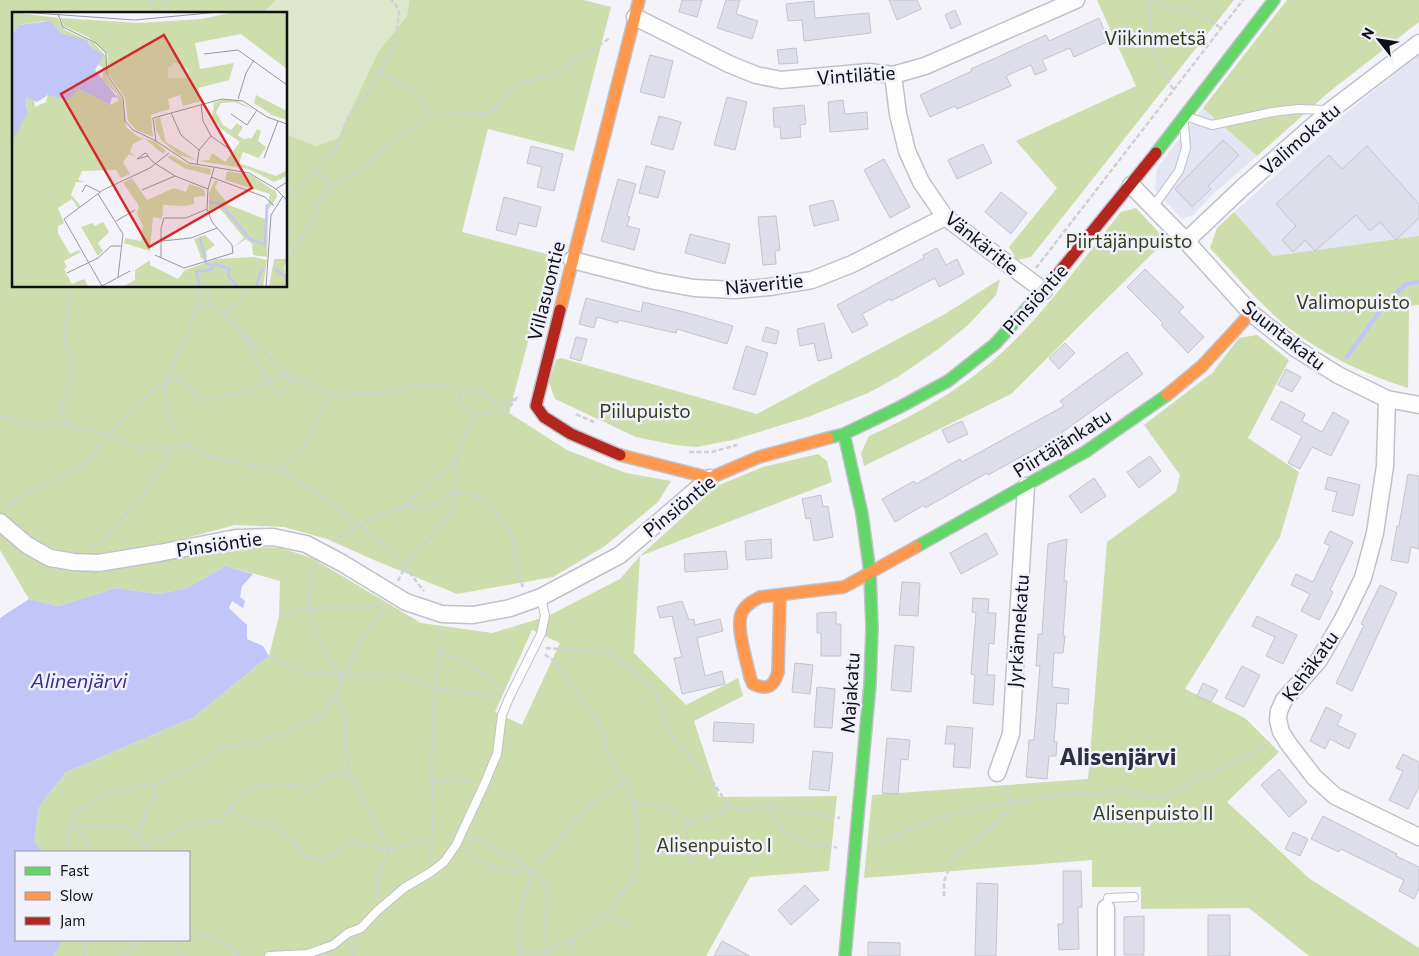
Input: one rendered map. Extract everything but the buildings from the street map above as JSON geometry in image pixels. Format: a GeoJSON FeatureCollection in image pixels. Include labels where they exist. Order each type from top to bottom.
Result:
{"type":"FeatureCollection","features":[{"type":"Feature","properties":{"kind":"street","name":"Villasuontie"},"geometry":{"type":"LineString","coordinates":[[639,0],[536,406],[544,417],[551,422],[572,434],[619,455],[710,478]]}},
{"type":"Feature","properties":{"kind":"street","name":"Vintilätie"},"geometry":{"type":"LineString","coordinates":[[635,16],[729,64],[756,75],[782,80],[869,72],[893,75],[925,66],[1076,0]]}},
{"type":"Feature","properties":{"kind":"street","name":"Pinsiöntie"},"geometry":{"type":"LineString","coordinates":[[0,522],[27,545],[50,558],[74,562],[98,562],[159,553],[236,538],[273,537],[306,544],[406,602],[442,614],[473,614],[510,608],[535,600],[620,555],[710,478],[759,457],[844,434],[948,381],[995,344],[1044,292],[1131,185],[1274,0]]}},
{"type":"Feature","properties":{"kind":"street","name":"Valimokatu"},"geometry":{"type":"LineString","coordinates":[[1186,241],[1242,188],[1332,110],[1419,43]]}},
{"type":"Feature","properties":{"kind":"street","name":"Vänkäritie"},"geometry":{"type":"LineString","coordinates":[[893,75],[898,114],[907,151],[921,182],[945,217],[1044,292]]}},
{"type":"Feature","properties":{"kind":"street","name":"Suuntakatu"},"geometry":{"type":"LineString","coordinates":[[1131,185],[1186,241],[1251,313],[1295,348],[1338,375],[1388,399],[1419,406]]}},
{"type":"Feature","properties":{"kind":"street","name":"Näveritie"},"geometry":{"type":"LineString","coordinates":[[572,260],[655,281],[694,288],[735,290],[769,287],[812,280],[852,264],[945,217]]}},
{"type":"Feature","properties":{"kind":"street","name":"Piirtäjänkatu"},"geometry":{"type":"LineString","coordinates":[[780,595],[778,672],[775,682],[769,687],[759,687],[752,684],[740,625],[742,612],[749,603],[760,597],[844,588],[1085,452],[1158,402],[1202,366],[1251,313]]}},
{"type":"Feature","properties":{"kind":"street","name":"Kehäkatu"},"geometry":{"type":"LineString","coordinates":[[1281,732],[1278,720],[1279,711],[1284,700],[1319,660],[1343,619],[1363,578],[1375,533],[1385,466],[1388,399]]}},
{"type":"Feature","properties":{"kind":"street","name":"Majakatu"},"geometry":{"type":"LineString","coordinates":[[844,434],[862,514],[870,572],[872,628],[870,684],[854,846],[846,956]]}},
{"type":"Feature","properties":{"kind":"street","name":"Jyrkännekatu"},"geometry":{"type":"LineString","coordinates":[[997,772],[1011,734],[1026,486]]}},
{"type":"Feature","properties":{"kind":"street"},"geometry":{"type":"LineString","coordinates":[[1281,732],[1314,777],[1335,796],[1419,837]]}},
{"type":"Feature","properties":{"kind":"street"},"geometry":{"type":"LineString","coordinates":[[1106,908],[1106,956]]}},
{"type":"Feature","properties":{"kind":"lane"},"geometry":{"type":"LineString","coordinates":[[1153,207],[1179,171],[1186,148],[1184,116],[1212,125],[1273,112],[1298,109],[1332,110]]}},
{"type":"Feature","properties":{"kind":"lane"},"geometry":{"type":"LineString","coordinates":[[269,956],[308,954],[333,945],[348,933],[362,928],[377,911],[404,888],[444,862],[458,842],[484,785],[497,754],[502,716],[541,634],[545,616],[535,600]]}},
{"type":"Feature","properties":{"kind":"lane"},"geometry":{"type":"LineString","coordinates":[[1106,908],[1108,898],[1134,897]]}},
{"type":"Feature","properties":{"kind":"path"},"geometry":{"type":"LineString","coordinates":[[163,12],[168,0]]}},
{"type":"Feature","properties":{"kind":"path"},"geometry":{"type":"LineString","coordinates":[[288,201],[300,186],[317,171],[335,150],[348,115],[370,91],[394,48],[400,13],[391,0]]}},
{"type":"Feature","properties":{"kind":"path"},"geometry":{"type":"LineString","coordinates":[[1149,0],[1151,48],[1173,89]]}},
{"type":"Feature","properties":{"kind":"path"},"geometry":{"type":"LineString","coordinates":[[1155,0],[1174,10],[1192,10],[1221,28]]}},
{"type":"Feature","properties":{"kind":"path"},"geometry":{"type":"LineString","coordinates":[[1027,279],[1243,0]]}},
{"type":"Feature","properties":{"kind":"path"},"geometry":{"type":"LineString","coordinates":[[288,254],[295,249],[315,216],[320,201],[331,187],[372,162],[384,147],[430,115],[491,113],[519,84],[555,74],[613,36]]}},
{"type":"Feature","properties":{"kind":"path"},"geometry":{"type":"LineString","coordinates":[[380,72],[418,93],[430,115]]}},
{"type":"Feature","properties":{"kind":"path"},"geometry":{"type":"LineString","coordinates":[[317,171],[331,187]]}},
{"type":"Feature","properties":{"kind":"path"},"geometry":{"type":"LineString","coordinates":[[66,425],[62,408],[74,372],[65,337],[71,288]]}},
{"type":"Feature","properties":{"kind":"path"},"geometry":{"type":"LineString","coordinates":[[200,288],[198,308],[166,382],[164,400],[169,417],[178,436],[207,457],[280,470],[317,492],[378,540],[405,567],[424,591]]}},
{"type":"Feature","properties":{"kind":"path"},"geometry":{"type":"LineString","coordinates":[[208,288],[208,306]]}},
{"type":"Feature","properties":{"kind":"path"},"geometry":{"type":"LineString","coordinates":[[222,313],[238,303],[248,288]]}},
{"type":"Feature","properties":{"kind":"path"},"geometry":{"type":"LineString","coordinates":[[198,308],[208,306],[222,313],[288,374],[329,394],[345,397],[352,393],[372,395],[417,386],[446,386],[480,392],[490,401],[501,405],[515,399]]}},
{"type":"Feature","properties":{"kind":"path"},"geometry":{"type":"LineString","coordinates":[[241,331],[267,382],[276,393],[280,393],[294,377]]}},
{"type":"Feature","properties":{"kind":"path"},"geometry":{"type":"LineString","coordinates":[[0,512],[26,493],[47,486],[81,467],[96,452],[106,435],[154,390],[166,382],[176,379],[183,381],[200,399],[210,400],[221,396],[245,394],[267,382],[288,374]]}},
{"type":"Feature","properties":{"kind":"path"},"geometry":{"type":"LineString","coordinates":[[461,388],[459,406],[478,416],[507,411],[521,393]]}},
{"type":"Feature","properties":{"kind":"path"},"geometry":{"type":"LineString","coordinates":[[280,470],[306,446],[329,394]]}},
{"type":"Feature","properties":{"kind":"path"},"geometry":{"type":"LineString","coordinates":[[572,412],[598,424]]}},
{"type":"Feature","properties":{"kind":"path"},"geometry":{"type":"LineString","coordinates":[[0,416],[34,425],[66,425],[106,435],[140,448],[193,447]]}},
{"type":"Feature","properties":{"kind":"path"},"geometry":{"type":"LineString","coordinates":[[405,567],[424,543],[437,532],[451,512],[457,492],[457,459],[468,428],[478,416]]}},
{"type":"Feature","properties":{"kind":"path"},"geometry":{"type":"LineString","coordinates":[[684,452],[712,452],[740,444]]}},
{"type":"Feature","properties":{"kind":"path"},"geometry":{"type":"LineString","coordinates":[[74,562],[107,535],[145,494],[172,447]]}},
{"type":"Feature","properties":{"kind":"path"},"geometry":{"type":"LineString","coordinates":[[404,507],[457,459]]}},
{"type":"Feature","properties":{"kind":"path"},"geometry":{"type":"LineString","coordinates":[[344,676],[326,655],[316,629],[309,608],[310,586],[314,568],[325,554],[332,540],[378,516],[404,507],[429,508],[457,492],[471,494],[480,498],[498,516],[511,534],[520,580],[535,600]]}},
{"type":"Feature","properties":{"kind":"path"},"geometry":{"type":"LineString","coordinates":[[70,851],[67,840],[71,825],[79,812],[107,794],[157,783],[199,765],[222,748],[256,743],[286,732],[299,724],[316,720],[326,712],[358,645],[386,607],[309,608],[278,616]]}},
{"type":"Feature","properties":{"kind":"path"},"geometry":{"type":"LineString","coordinates":[[431,872],[431,763],[435,688],[440,653],[442,614]]}},
{"type":"Feature","properties":{"kind":"path"},"geometry":{"type":"LineString","coordinates":[[520,950],[548,950],[570,941],[605,915],[617,902],[635,872],[638,853],[639,824],[634,804],[626,782],[608,756],[604,732],[567,676],[553,660],[535,648]]}},
{"type":"Feature","properties":{"kind":"path"},"geometry":{"type":"LineString","coordinates":[[535,648],[610,653],[657,692],[667,731],[715,785],[728,806],[746,811],[768,806],[780,806],[791,812],[811,813],[842,819]]}},
{"type":"Feature","properties":{"kind":"path"},"geometry":{"type":"LineString","coordinates":[[440,653],[466,662],[510,696]]}},
{"type":"Feature","properties":{"kind":"path"},"geometry":{"type":"LineString","coordinates":[[269,656],[298,671],[344,676],[397,674],[435,688],[464,693],[510,696]]}},
{"type":"Feature","properties":{"kind":"path"},"geometry":{"type":"LineString","coordinates":[[335,695],[348,720],[345,734],[349,772],[390,850]]}},
{"type":"Feature","properties":{"kind":"path"},"geometry":{"type":"LineString","coordinates":[[768,806],[778,823],[786,831],[804,841],[829,848],[884,842],[936,818],[1012,802],[1079,792],[1102,795],[1123,789],[1148,798],[1166,797],[1193,781],[1225,768],[1264,747],[1281,732]]}},
{"type":"Feature","properties":{"kind":"path"},"geometry":{"type":"LineString","coordinates":[[143,846],[192,824],[223,820],[246,791],[255,787],[281,783],[311,790],[327,776],[349,772]]}},
{"type":"Feature","properties":{"kind":"path"},"geometry":{"type":"LineString","coordinates":[[432,784],[452,778],[484,785]]}},
{"type":"Feature","properties":{"kind":"path"},"geometry":{"type":"LineString","coordinates":[[517,956],[520,950],[519,922],[532,872],[589,805],[626,782]]}},
{"type":"Feature","properties":{"kind":"path"},"geometry":{"type":"LineString","coordinates":[[138,835],[146,812],[153,801],[157,783]]}},
{"type":"Feature","properties":{"kind":"path"},"geometry":{"type":"LineString","coordinates":[[944,896],[944,881],[954,857],[999,822],[1012,802]]}},
{"type":"Feature","properties":{"kind":"path"},"geometry":{"type":"LineString","coordinates":[[634,804],[664,806],[679,813],[688,822]]}},
{"type":"Feature","properties":{"kind":"path"},"geometry":{"type":"LineString","coordinates":[[688,822],[720,814],[728,806]]}},
{"type":"Feature","properties":{"kind":"path"},"geometry":{"type":"LineString","coordinates":[[230,810],[248,821],[270,824],[277,828],[290,838],[308,859],[326,860],[348,842],[390,850],[432,838]]}},
{"type":"Feature","properties":{"kind":"path"},"geometry":{"type":"LineString","coordinates":[[688,822],[685,846],[691,865]]}},
{"type":"Feature","properties":{"kind":"path"},"geometry":{"type":"LineString","coordinates":[[71,825],[124,827],[138,835],[146,851]]}},
{"type":"Feature","properties":{"kind":"path"},"geometry":{"type":"LineString","coordinates":[[71,825],[84,834],[92,851]]}},
{"type":"Feature","properties":{"kind":"path"},"geometry":{"type":"LineString","coordinates":[[458,842],[479,839],[500,853],[513,857],[548,885],[545,918],[548,956]]}},
{"type":"Feature","properties":{"kind":"path"},"geometry":{"type":"LineString","coordinates":[[458,842],[475,858],[489,867],[509,872],[532,872]]}},
{"type":"Feature","properties":{"kind":"path"},"geometry":{"type":"LineString","coordinates":[[377,911],[377,886],[380,866],[390,850]]}},
{"type":"Feature","properties":{"kind":"path"},"geometry":{"type":"LineString","coordinates":[[605,915],[631,927]]}},
{"type":"Feature","properties":{"kind":"path"},"geometry":{"type":"LineString","coordinates":[[190,932],[212,936],[230,946],[240,956]]}},
{"type":"Feature","properties":{"kind":"path"},"geometry":{"type":"LineString","coordinates":[[83,941],[86,945],[84,956]]}},
{"type":"Feature","properties":{"kind":"path"},"geometry":{"type":"LineString","coordinates":[[121,956],[141,941]]}},
{"type":"Feature","properties":{"kind":"path"},"geometry":{"type":"LineString","coordinates":[[171,941],[182,956]]}},
{"type":"Feature","properties":{"kind":"path"},"geometry":{"type":"LineString","coordinates":[[570,941],[573,956]]}},
{"type":"Feature","properties":{"kind":"shaded area"},"geometry":{"type":"Polygon","coordinates":[[[1419,55],[1419,236],[1273,256],[1234,212],[1346,113],[1419,55]]]}},
{"type":"Feature","properties":{"kind":"shaded area"},"geometry":{"type":"Polygon","coordinates":[[[1203,108],[1257,156],[1215,192],[1193,215],[1182,219],[1155,190],[1157,168],[1203,108]]]}},
{"type":"Feature","properties":{"kind":"green space"},"geometry":{"type":"Polygon","coordinates":[[[0,0],[276,0],[264,12],[12,12],[12,288],[288,288],[288,135],[316,146],[338,138],[378,52],[407,16],[409,0],[583,0],[611,7],[574,151],[488,129],[462,232],[547,254],[548,267],[509,413],[567,450],[626,473],[671,481],[658,502],[605,546],[553,577],[457,594],[327,539],[284,527],[235,525],[128,551],[90,555],[61,551],[43,546],[0,514],[0,0]]]}},
{"type":"Feature","properties":{"kind":"green space"},"geometry":{"type":"Polygon","coordinates":[[[276,0],[409,0],[407,16],[378,52],[338,138],[316,146],[288,135],[288,12],[264,12],[276,0]]]}},
{"type":"Feature","properties":{"kind":"green space","name":"Viikinmetsä"},"geometry":{"type":"Polygon","coordinates":[[[1097,0],[1234,0],[1031,257],[1017,260],[1009,247],[1057,188],[1016,141],[1136,86],[1097,0]]]}},
{"type":"Feature","properties":{"kind":"green space"},"geometry":{"type":"Polygon","coordinates":[[[1287,0],[1419,0],[1419,22],[1329,92],[1257,156],[1203,108],[1287,0]]]}},
{"type":"Feature","properties":{"kind":"green space","name":"Piirtäjänpuisto"},"geometry":{"type":"Polygon","coordinates":[[[1136,208],[1166,240],[1011,394],[864,466],[861,453],[869,436],[909,417],[948,394],[1001,354],[1044,308],[1121,212],[1136,208]]]}},
{"type":"Feature","properties":{"kind":"green space","name":"Valimopuisto"},"geometry":{"type":"Polygon","coordinates":[[[1234,212],[1273,256],[1419,236],[1419,305],[1409,306],[1408,388],[1359,370],[1328,354],[1285,325],[1256,297],[1210,248],[1217,228],[1234,212]]]}},
{"type":"Feature","properties":{"kind":"green space","name":"Piilupuisto"},"geometry":{"type":"Polygon","coordinates":[[[1000,279],[996,295],[968,325],[937,350],[896,378],[868,393],[808,417],[733,440],[696,447],[636,437],[555,399],[549,382],[556,360],[561,358],[757,414],[945,314],[1000,279]]]}},
{"type":"Feature","properties":{"kind":"green space","name":"Alisenpuisto II"},"geometry":{"type":"Polygon","coordinates":[[[1257,335],[1289,360],[1248,438],[1299,472],[1280,537],[1185,689],[1245,718],[1279,752],[1227,802],[1310,879],[1419,948],[1419,956],[1309,956],[1249,908],[1141,909],[1141,887],[1092,887],[1092,860],[864,878],[872,795],[1088,779],[1107,542],[1176,492],[1180,475],[1144,425],[1212,373],[1239,338],[1257,335]]]}},
{"type":"Feature","properties":{"kind":"green space"},"geometry":{"type":"Polygon","coordinates":[[[818,454],[827,461],[832,482],[640,556],[717,486],[763,467],[818,454]]]}},
{"type":"Feature","properties":{"kind":"green space","name":"Alisenpuisto I"},"geometry":{"type":"Polygon","coordinates":[[[0,533],[37,559],[54,568],[89,571],[187,556],[235,546],[281,548],[312,558],[421,623],[492,633],[548,616],[620,579],[640,556],[634,653],[686,705],[738,678],[743,696],[694,721],[719,797],[837,796],[829,871],[750,877],[706,956],[53,956],[62,941],[190,941],[190,851],[42,851],[34,841],[39,807],[66,772],[194,717],[269,656],[279,616],[280,581],[226,566],[187,588],[158,594],[116,588],[58,606],[29,599],[0,550],[0,533]],[[532,630],[495,712],[522,725],[560,643],[532,630]]]}},
{"type":"Feature","properties":{"kind":"water","name":"Alinenjärvi"},"geometry":{"type":"Polygon","coordinates":[[[226,566],[253,574],[242,586],[240,597],[245,601],[243,608],[232,601],[229,608],[247,625],[247,639],[263,646],[269,656],[194,717],[66,772],[39,807],[34,841],[42,851],[15,851],[15,941],[62,941],[53,956],[0,956],[0,618],[29,599],[58,606],[116,588],[158,594],[187,588],[226,566]]]}},
{"type":"Feature","properties":{"kind":"waterway"},"geometry":{"type":"LineString","coordinates":[[1347,357],[1385,304],[1406,284],[1419,282]]}},
{"type":"Feature","properties":{"kind":"traffic: fast"},"geometry":{"type":"LineString","coordinates":[[1156,153],[1274,0]]}},
{"type":"Feature","properties":{"kind":"traffic: fast"},"geometry":{"type":"LineString","coordinates":[[828,438],[844,434],[948,381],[995,344],[1057,275]]}},
{"type":"Feature","properties":{"kind":"traffic: fast"},"geometry":{"type":"LineString","coordinates":[[916,547],[1085,452],[1167,395]]}},
{"type":"Feature","properties":{"kind":"traffic: fast"},"geometry":{"type":"LineString","coordinates":[[844,434],[862,514],[870,573],[872,628],[870,684],[845,956]]}},
{"type":"Feature","properties":{"kind":"traffic: slow"},"geometry":{"type":"LineString","coordinates":[[560,310],[639,0]]}},
{"type":"Feature","properties":{"kind":"traffic: slow"},"geometry":{"type":"LineString","coordinates":[[1167,395],[1202,366],[1251,313]]}},
{"type":"Feature","properties":{"kind":"traffic: slow"},"geometry":{"type":"LineString","coordinates":[[620,455],[710,478],[759,457],[828,438]]}},
{"type":"Feature","properties":{"kind":"traffic: slow"},"geometry":{"type":"LineString","coordinates":[[780,595],[778,672],[775,681],[770,686],[758,686],[753,684],[750,677],[742,644],[740,626],[742,612],[752,601],[760,597],[844,587],[916,547]]}},
{"type":"Feature","properties":{"kind":"traffic: jam"},"geometry":{"type":"LineString","coordinates":[[1057,275],[1156,153]]}},
{"type":"Feature","properties":{"kind":"traffic: jam"},"geometry":{"type":"LineString","coordinates":[[560,310],[536,406],[544,417],[571,434],[620,455]]}},
{"type":"Feature","properties":{"kind":"district","name":"Alisenjärvi"},"geometry":{"type":"Point","coordinates":[1118,757]}}]}
